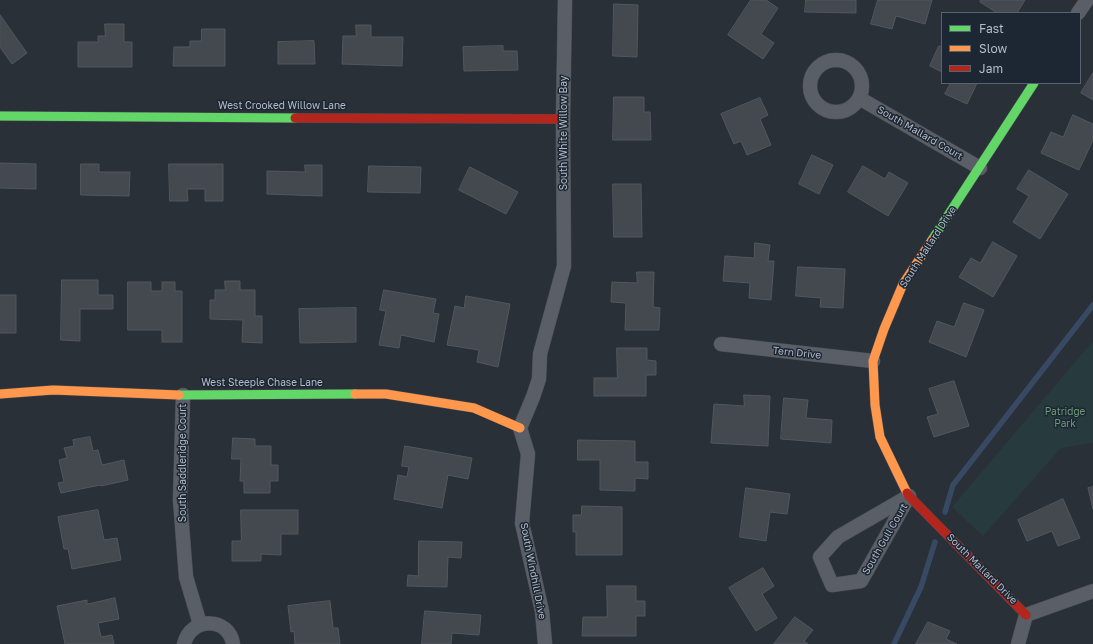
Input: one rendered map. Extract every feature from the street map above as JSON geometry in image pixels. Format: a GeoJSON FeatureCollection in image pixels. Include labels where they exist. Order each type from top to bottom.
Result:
{"type":"FeatureCollection","features":[{"type":"Feature","properties":{"kind":"street","name":"South White Willow Bay"},"geometry":{"type":"LineString","coordinates":[[520,428],[534,397],[539,379],[540,354],[564,266],[563,119],[565,0]]}},
{"type":"Feature","properties":{"kind":"street"},"geometry":{"type":"LineString","coordinates":[[1079,12],[1087,0]]}},
{"type":"Feature","properties":{"kind":"street","name":"South Mallard Drive"},"geometry":{"type":"LineString","coordinates":[[1026,615],[909,496],[880,437],[875,405],[873,361],[902,284],[980,168],[1033,84]]}},
{"type":"Feature","properties":{"kind":"street","name":"South Mallard Court"},"geometry":{"type":"LineString","coordinates":[[859,98],[980,168]]}},
{"type":"Feature","properties":{"kind":"street","name":"West Crooked Willow Lane"},"geometry":{"type":"LineString","coordinates":[[0,116],[563,119]]}},
{"type":"Feature","properties":{"kind":"street","name":"Tern Drive"},"geometry":{"type":"LineString","coordinates":[[721,344],[873,361]]}},
{"type":"Feature","properties":{"kind":"street","name":"West Steeple Chase Lane"},"geometry":{"type":"LineString","coordinates":[[0,394],[53,390],[183,395],[386,394],[474,408],[520,428]]}},
{"type":"Feature","properties":{"kind":"street","name":"South Saddleridge Court"},"geometry":{"type":"LineString","coordinates":[[183,395],[180,500],[185,569],[200,624]]}},
{"type":"Feature","properties":{"kind":"street","name":"South Windhill Drive"},"geometry":{"type":"LineString","coordinates":[[520,428],[528,454],[522,523],[542,611],[545,644]]}},
{"type":"Feature","properties":{"kind":"street","name":"South Gull Court"},"geometry":{"type":"LineString","coordinates":[[909,496],[861,581],[832,585],[820,557],[838,537],[909,496]]}},
{"type":"Feature","properties":{"kind":"street"},"geometry":{"type":"LineString","coordinates":[[1018,644],[1026,615],[1093,591]]}},
{"type":"Feature","properties":{"kind":"street"},"geometry":{"type":"LineString","coordinates":[[184,644],[186,637],[192,629],[200,624],[210,623],[220,626],[227,632],[233,644]]}},
{"type":"Feature","properties":{"kind":"green space","name":"Patridge Park"},"geometry":{"type":"Polygon","coordinates":[[[1093,341],[1093,443],[1061,448],[983,536],[952,507],[1093,341]]]}},
{"type":"Feature","properties":{"kind":"building"},"geometry":{"type":"Polygon","coordinates":[[[751,0],[766,0],[778,8],[761,34],[774,43],[763,59],[728,35],[751,0]]]}},
{"type":"Feature","properties":{"kind":"building"},"geometry":{"type":"Polygon","coordinates":[[[806,0],[856,0],[856,13],[805,12],[806,0]]]}},
{"type":"Feature","properties":{"kind":"building"},"geometry":{"type":"Polygon","coordinates":[[[878,0],[932,0],[925,24],[896,16],[892,29],[871,24],[878,0]]]}},
{"type":"Feature","properties":{"kind":"building"},"geometry":{"type":"Polygon","coordinates":[[[981,0],[1025,0],[1018,12],[995,12],[980,2],[981,0]]]}},
{"type":"Feature","properties":{"kind":"building"},"geometry":{"type":"Polygon","coordinates":[[[614,4],[638,5],[637,57],[613,56],[614,4]]]}},
{"type":"Feature","properties":{"kind":"building"},"geometry":{"type":"Polygon","coordinates":[[[0,15],[27,53],[12,64],[0,47],[0,15]]]}},
{"type":"Feature","properties":{"kind":"building"},"geometry":{"type":"Polygon","coordinates":[[[105,24],[124,24],[124,42],[132,42],[132,67],[78,67],[78,42],[98,42],[98,36],[105,36],[105,24]]]}},
{"type":"Feature","properties":{"kind":"building"},"geometry":{"type":"Polygon","coordinates":[[[356,25],[371,25],[371,37],[403,37],[402,66],[342,64],[343,36],[356,36],[356,25]]]}},
{"type":"Feature","properties":{"kind":"building"},"geometry":{"type":"Polygon","coordinates":[[[202,29],[225,29],[225,66],[173,66],[174,47],[190,47],[190,41],[201,41],[202,29]]]}},
{"type":"Feature","properties":{"kind":"building"},"geometry":{"type":"Polygon","coordinates":[[[314,41],[315,64],[278,64],[278,42],[314,41]]]}},
{"type":"Feature","properties":{"kind":"building"},"geometry":{"type":"Polygon","coordinates":[[[503,46],[503,51],[517,51],[518,70],[464,71],[463,47],[503,46]]]}},
{"type":"Feature","properties":{"kind":"building"},"geometry":{"type":"Polygon","coordinates":[[[939,46],[941,47],[941,72],[930,66],[939,46]]]}},
{"type":"Feature","properties":{"kind":"building"},"geometry":{"type":"Polygon","coordinates":[[[1093,73],[1093,100],[1081,93],[1093,73]]]}},
{"type":"Feature","properties":{"kind":"building"},"geometry":{"type":"Polygon","coordinates":[[[950,84],[977,84],[967,104],[945,94],[950,84]]]}},
{"type":"Feature","properties":{"kind":"building"},"geometry":{"type":"Polygon","coordinates":[[[614,97],[644,97],[644,112],[650,112],[651,140],[613,140],[614,97]]]}},
{"type":"Feature","properties":{"kind":"building"},"geometry":{"type":"Polygon","coordinates":[[[760,98],[768,115],[760,119],[771,145],[747,155],[741,141],[734,144],[721,114],[760,98]]]}},
{"type":"Feature","properties":{"kind":"building"},"geometry":{"type":"Polygon","coordinates":[[[1073,115],[1093,124],[1093,140],[1079,170],[1041,153],[1051,132],[1063,137],[1073,115]]]}},
{"type":"Feature","properties":{"kind":"building"},"geometry":{"type":"Polygon","coordinates":[[[812,155],[833,165],[819,194],[799,184],[812,155]]]}},
{"type":"Feature","properties":{"kind":"building"},"geometry":{"type":"Polygon","coordinates":[[[0,163],[36,164],[36,189],[0,188],[0,163]]]}},
{"type":"Feature","properties":{"kind":"building"},"geometry":{"type":"Polygon","coordinates":[[[81,164],[99,164],[99,172],[130,172],[129,196],[81,195],[81,164]]]}},
{"type":"Feature","properties":{"kind":"building"},"geometry":{"type":"Polygon","coordinates":[[[169,164],[223,164],[223,201],[205,201],[205,189],[187,189],[188,201],[170,201],[169,164]]]}},
{"type":"Feature","properties":{"kind":"building"},"geometry":{"type":"Polygon","coordinates":[[[305,165],[322,165],[322,196],[267,194],[267,171],[305,172],[305,165]]]}},
{"type":"Feature","properties":{"kind":"building"},"geometry":{"type":"Polygon","coordinates":[[[369,166],[421,167],[420,193],[368,192],[369,166]]]}},
{"type":"Feature","properties":{"kind":"building"},"geometry":{"type":"Polygon","coordinates":[[[863,166],[885,179],[889,172],[908,183],[888,216],[848,192],[863,166]]]}},
{"type":"Feature","properties":{"kind":"building"},"geometry":{"type":"Polygon","coordinates":[[[470,167],[518,192],[506,214],[459,190],[470,167]]]}},
{"type":"Feature","properties":{"kind":"building"},"geometry":{"type":"Polygon","coordinates":[[[1029,170],[1068,194],[1040,239],[1013,222],[1029,196],[1017,189],[1029,170]]]}},
{"type":"Feature","properties":{"kind":"building"},"geometry":{"type":"Polygon","coordinates":[[[613,184],[641,184],[642,237],[614,237],[613,184]]]}},
{"type":"Feature","properties":{"kind":"building"},"geometry":{"type":"Polygon","coordinates":[[[993,242],[1017,256],[993,297],[959,277],[971,258],[980,263],[993,242]]]}},
{"type":"Feature","properties":{"kind":"building"},"geometry":{"type":"Polygon","coordinates":[[[755,243],[770,245],[768,261],[774,261],[771,300],[749,298],[750,283],[723,281],[725,256],[754,258],[755,243]]]}},
{"type":"Feature","properties":{"kind":"building"},"geometry":{"type":"Polygon","coordinates":[[[798,267],[845,269],[843,308],[820,307],[821,298],[796,296],[798,267]]]}},
{"type":"Feature","properties":{"kind":"building"},"geometry":{"type":"Polygon","coordinates":[[[637,272],[654,272],[653,307],[660,308],[659,330],[625,330],[626,303],[611,302],[612,282],[637,283],[637,272]]]}},
{"type":"Feature","properties":{"kind":"building"},"geometry":{"type":"Polygon","coordinates":[[[62,280],[98,280],[98,295],[113,295],[113,309],[80,309],[80,341],[61,340],[62,280]]]}},
{"type":"Feature","properties":{"kind":"building"},"geometry":{"type":"Polygon","coordinates":[[[225,281],[240,281],[240,290],[255,290],[255,316],[262,316],[262,343],[242,342],[243,320],[210,319],[210,300],[215,300],[215,290],[225,290],[225,281]]]}},
{"type":"Feature","properties":{"kind":"building"},"geometry":{"type":"Polygon","coordinates":[[[128,282],[151,282],[151,291],[162,291],[162,282],[175,282],[175,291],[182,291],[182,342],[162,342],[162,330],[128,330],[128,282]]]}},
{"type":"Feature","properties":{"kind":"building"},"geometry":{"type":"Polygon","coordinates":[[[384,290],[436,299],[433,313],[439,314],[434,342],[401,335],[399,348],[379,345],[386,311],[380,310],[384,290]]]}},
{"type":"Feature","properties":{"kind":"building"},"geometry":{"type":"Polygon","coordinates":[[[0,295],[16,295],[16,333],[0,333],[0,295]]]}},
{"type":"Feature","properties":{"kind":"building"},"geometry":{"type":"Polygon","coordinates":[[[466,296],[510,304],[498,367],[477,362],[479,350],[447,345],[455,306],[464,308],[466,296]]]}},
{"type":"Feature","properties":{"kind":"building"},"geometry":{"type":"Polygon","coordinates":[[[964,303],[984,310],[966,357],[929,342],[937,321],[954,327],[964,303]]]}},
{"type":"Feature","properties":{"kind":"building"},"geometry":{"type":"Polygon","coordinates":[[[356,308],[356,342],[300,343],[299,309],[356,308]]]}},
{"type":"Feature","properties":{"kind":"building"},"geometry":{"type":"Polygon","coordinates":[[[617,348],[647,348],[647,360],[656,361],[656,375],[646,375],[646,396],[594,396],[594,378],[617,378],[617,348]]]}},
{"type":"Feature","properties":{"kind":"building"},"geometry":{"type":"Polygon","coordinates":[[[954,381],[969,426],[934,437],[927,417],[938,414],[929,389],[954,381]]]}},
{"type":"Feature","properties":{"kind":"building"},"geometry":{"type":"Polygon","coordinates":[[[744,395],[770,396],[768,446],[711,443],[714,404],[744,406],[744,395]]]}},
{"type":"Feature","properties":{"kind":"building"},"geometry":{"type":"Polygon","coordinates":[[[784,398],[808,400],[806,418],[832,420],[831,443],[781,439],[784,398]]]}},
{"type":"Feature","properties":{"kind":"building"},"geometry":{"type":"Polygon","coordinates":[[[90,437],[93,451],[98,450],[102,465],[124,460],[128,480],[61,493],[58,483],[64,482],[59,460],[67,458],[64,448],[74,446],[73,440],[90,437]]]}},
{"type":"Feature","properties":{"kind":"building"},"geometry":{"type":"Polygon","coordinates":[[[233,438],[255,439],[255,446],[271,446],[271,465],[278,465],[278,481],[270,481],[270,493],[244,493],[244,481],[240,481],[241,459],[232,459],[233,438]]]}},
{"type":"Feature","properties":{"kind":"building"},"geometry":{"type":"Polygon","coordinates":[[[578,440],[635,441],[635,462],[648,462],[648,479],[635,478],[635,491],[600,490],[600,460],[578,460],[578,440]]]}},
{"type":"Feature","properties":{"kind":"building"},"geometry":{"type":"Polygon","coordinates":[[[405,446],[472,458],[468,479],[448,475],[442,508],[394,499],[398,475],[407,477],[409,467],[402,466],[405,446]]]}},
{"type":"Feature","properties":{"kind":"building"},"geometry":{"type":"Polygon","coordinates":[[[1093,487],[1093,509],[1088,488],[1093,487]]]}},
{"type":"Feature","properties":{"kind":"building"},"geometry":{"type":"Polygon","coordinates":[[[746,488],[790,494],[787,514],[770,512],[766,541],[740,537],[746,488]]]}},
{"type":"Feature","properties":{"kind":"building"},"geometry":{"type":"Polygon","coordinates":[[[1063,499],[1080,538],[1058,546],[1052,531],[1027,541],[1018,520],[1063,499]]]}},
{"type":"Feature","properties":{"kind":"building"},"geometry":{"type":"Polygon","coordinates":[[[582,506],[622,507],[622,555],[576,555],[576,532],[573,532],[573,515],[581,515],[582,506]]]}},
{"type":"Feature","properties":{"kind":"building"},"geometry":{"type":"Polygon","coordinates":[[[98,510],[104,540],[117,538],[121,560],[72,569],[68,549],[64,549],[58,517],[98,510]]]}},
{"type":"Feature","properties":{"kind":"building"},"geometry":{"type":"Polygon","coordinates":[[[241,510],[298,510],[298,534],[281,534],[281,555],[261,554],[261,561],[232,561],[232,541],[241,541],[241,510]]]}},
{"type":"Feature","properties":{"kind":"building"},"geometry":{"type":"Polygon","coordinates":[[[419,541],[462,542],[461,558],[448,557],[447,587],[407,586],[408,575],[418,576],[419,541]]]}},
{"type":"Feature","properties":{"kind":"building"},"geometry":{"type":"Polygon","coordinates":[[[763,568],[774,586],[762,594],[777,618],[756,631],[729,588],[763,568]]]}},
{"type":"Feature","properties":{"kind":"building"},"geometry":{"type":"Polygon","coordinates":[[[607,586],[636,586],[636,601],[645,601],[645,616],[636,616],[636,636],[582,636],[583,617],[607,617],[607,586]]]}},
{"type":"Feature","properties":{"kind":"building"},"geometry":{"type":"Polygon","coordinates":[[[115,598],[119,619],[98,623],[101,637],[112,635],[114,644],[65,644],[57,606],[87,600],[87,604],[115,598]]]}},
{"type":"Feature","properties":{"kind":"building"},"geometry":{"type":"Polygon","coordinates":[[[330,601],[333,628],[338,628],[340,644],[295,644],[294,631],[291,632],[288,606],[330,601]]]}},
{"type":"Feature","properties":{"kind":"building"},"geometry":{"type":"Polygon","coordinates":[[[425,611],[481,615],[479,635],[452,633],[451,644],[422,644],[425,611]]]}},
{"type":"Feature","properties":{"kind":"building"},"geometry":{"type":"Polygon","coordinates":[[[795,617],[813,630],[804,641],[808,644],[774,644],[795,617]]]}},
{"type":"Feature","properties":{"kind":"building"},"geometry":{"type":"Polygon","coordinates":[[[928,622],[950,631],[946,639],[957,644],[916,644],[928,622]]]}},
{"type":"Feature","properties":{"kind":"waterway"},"geometry":{"type":"LineString","coordinates":[[945,512],[953,485],[1093,305]]}},
{"type":"Feature","properties":{"kind":"waterway"},"geometry":{"type":"LineString","coordinates":[[894,644],[921,587],[935,542]]}},
{"type":"Feature","properties":{"kind":"traffic: fast"},"geometry":{"type":"LineString","coordinates":[[932,240],[1033,84]]}},
{"type":"Feature","properties":{"kind":"traffic: fast"},"geometry":{"type":"LineString","coordinates":[[0,116],[295,118]]}},
{"type":"Feature","properties":{"kind":"traffic: fast"},"geometry":{"type":"LineString","coordinates":[[179,395],[355,394]]}},
{"type":"Feature","properties":{"kind":"traffic: slow"},"geometry":{"type":"LineString","coordinates":[[907,493],[880,437],[875,405],[873,361],[884,329],[903,284],[932,240]]}},
{"type":"Feature","properties":{"kind":"traffic: slow"},"geometry":{"type":"LineString","coordinates":[[0,394],[53,390],[179,395]]}},
{"type":"Feature","properties":{"kind":"traffic: slow"},"geometry":{"type":"LineString","coordinates":[[355,394],[386,394],[474,408],[520,428]]}},
{"type":"Feature","properties":{"kind":"traffic: jam"},"geometry":{"type":"LineString","coordinates":[[295,118],[563,119]]}},
{"type":"Feature","properties":{"kind":"traffic: jam"},"geometry":{"type":"LineString","coordinates":[[907,493],[1026,615]]}}]}
